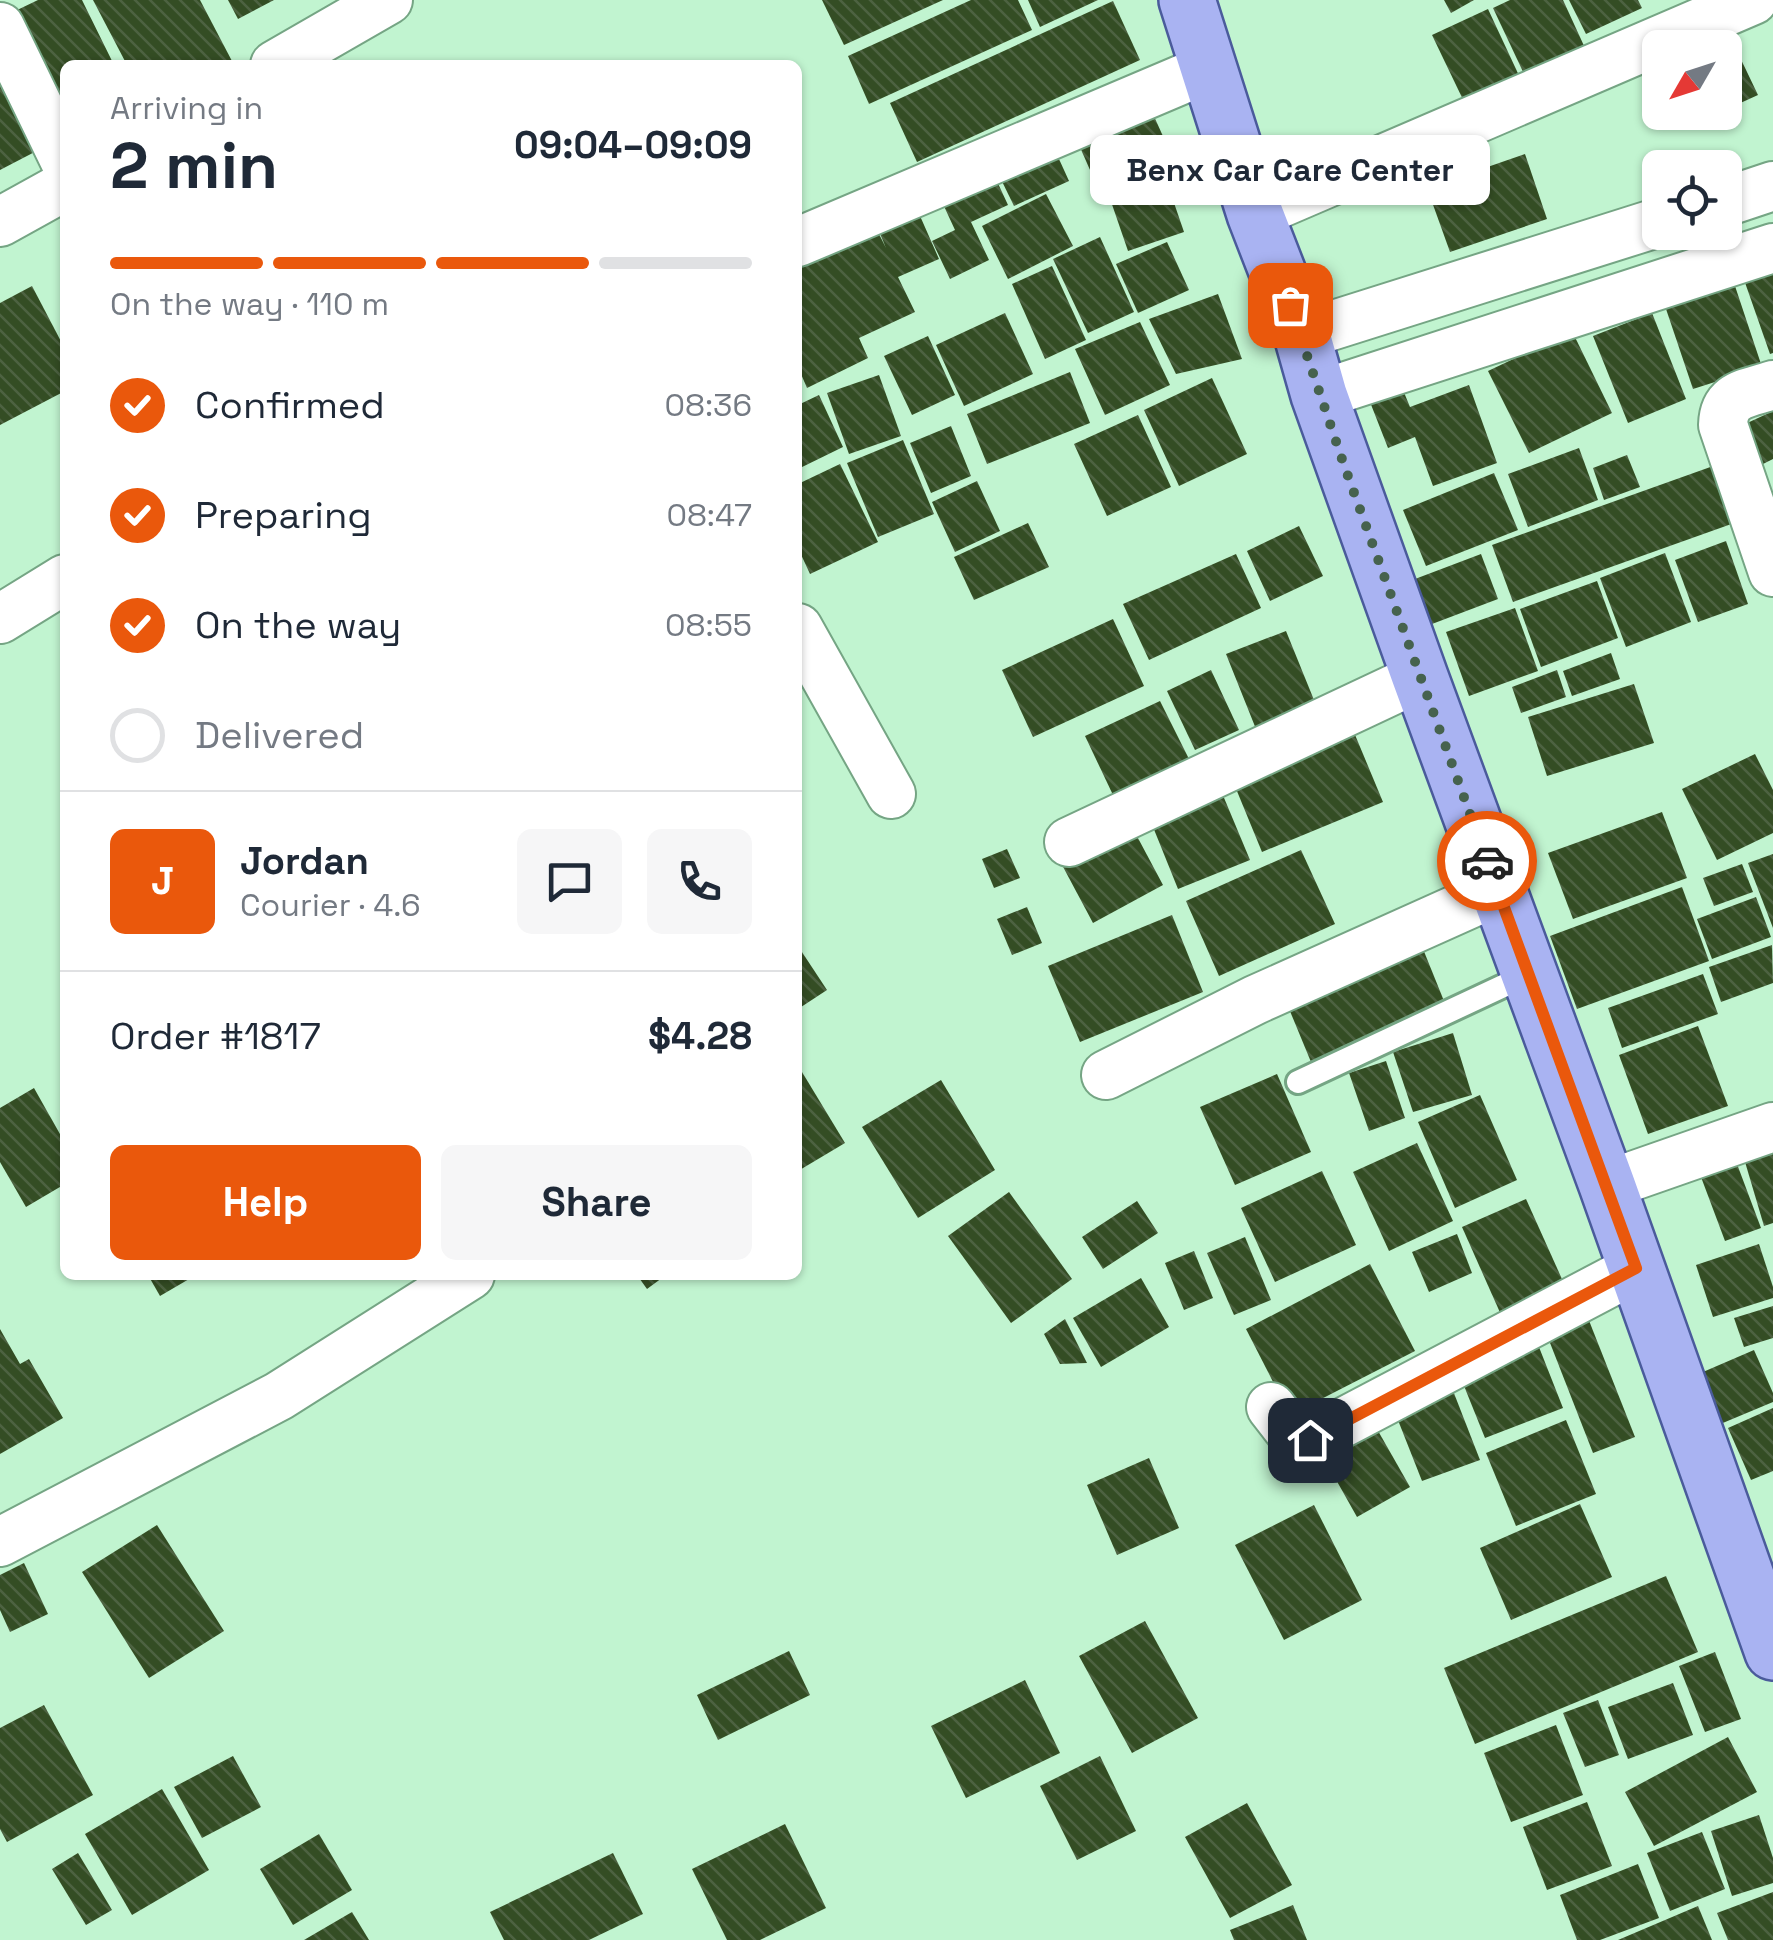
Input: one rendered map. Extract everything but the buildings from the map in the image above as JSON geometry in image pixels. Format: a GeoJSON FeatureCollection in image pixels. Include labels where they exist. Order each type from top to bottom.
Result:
{"type":"FeatureCollection","features":[{"type":"Feature","properties":{"kind":"main road"},"geometry":{"type":"LineString","coordinates":[[1187,0],[1255,214],[1302,335],[1319,395],[1773,1652]]}},
{"type":"Feature","properties":{"kind":"street"},"geometry":{"type":"LineString","coordinates":[[284,60],[388,0]]}},
{"type":"Feature","properties":{"kind":"street"},"geometry":{"type":"LineString","coordinates":[[1255,214],[1753,0]]}},
{"type":"Feature","properties":{"kind":"street"},"geometry":{"type":"LineString","coordinates":[[0,27],[60,150]]}},
{"type":"Feature","properties":{"kind":"street"},"geometry":{"type":"LineString","coordinates":[[802,240],[1209,68]]}},
{"type":"Feature","properties":{"kind":"street"},"geometry":{"type":"LineString","coordinates":[[1742,196],[1773,186]]}},
{"type":"Feature","properties":{"kind":"street"},"geometry":{"type":"LineString","coordinates":[[0,222],[60,189]]}},
{"type":"Feature","properties":{"kind":"street"},"geometry":{"type":"LineString","coordinates":[[1302,335],[1642,228]]}},
{"type":"Feature","properties":{"kind":"street"},"geometry":{"type":"LineString","coordinates":[[1319,395],[1773,248]]}},
{"type":"Feature","properties":{"kind":"street"},"geometry":{"type":"LineString","coordinates":[[1773,385],[1730,400],[1723,425],[1773,572]]}},
{"type":"Feature","properties":{"kind":"street"},"geometry":{"type":"LineString","coordinates":[[0,618],[60,582]]}},
{"type":"Feature","properties":{"kind":"street"},"geometry":{"type":"LineString","coordinates":[[802,635],[892,794]]}},
{"type":"Feature","properties":{"kind":"street"},"geometry":{"type":"LineString","coordinates":[[1069,842],[1420,677]]}},
{"type":"Feature","properties":{"kind":"street"},"geometry":{"type":"LineString","coordinates":[[1106,1075],[1255,1000],[1498,891]]}},
{"type":"Feature","properties":{"kind":"street"},"geometry":{"type":"LineString","coordinates":[[1607,1186],[1773,1127]]}},
{"type":"Feature","properties":{"kind":"street"},"geometry":{"type":"LineString","coordinates":[[1271,1407],[1295,1438],[1310,1440],[1636,1268]]}},
{"type":"Feature","properties":{"kind":"street"},"geometry":{"type":"LineString","coordinates":[[0,1542],[279,1396],[462,1280]]}},
{"type":"Feature","properties":{"kind":"lane"},"geometry":{"type":"LineString","coordinates":[[1298,1082],[1529,974]]}},
{"type":"Feature","properties":{"kind":"way so far"},"geometry":{"type":"LineString","coordinates":[[1290,305],[1487,861]]}},
{"type":"Feature","properties":{"kind":"place","name":"Benx Car Care Center"},"geometry":{"type":"Point","coordinates":[1290,305]}},
{"type":"Feature","properties":{"kind":"route"},"geometry":{"type":"LineString","coordinates":[[1310,1440],[1636,1268],[1487,861]]}}]}
